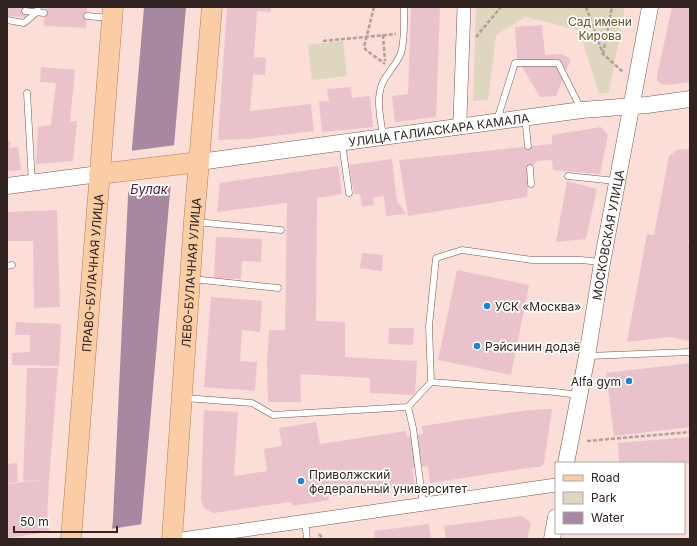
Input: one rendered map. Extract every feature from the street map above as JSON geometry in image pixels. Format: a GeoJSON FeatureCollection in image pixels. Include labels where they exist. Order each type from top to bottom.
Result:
{"type":"FeatureCollection","features":[{"type":"Feature","properties":{"kind":"main road","name":"ЛЕВО-БУЛАЧНАЯ УЛИЦА"},"geometry":{"type":"LineString","coordinates":[[172,539],[194,221],[194,162],[212,7]]}},
{"type":"Feature","properties":{"kind":"main road","name":"ПРАВО-БУЛАЧНАЯ УЛИЦА"},"geometry":{"type":"LineString","coordinates":[[71,539],[113,13]]}},
{"type":"Feature","properties":{"kind":"main road"},"geometry":{"type":"LineString","coordinates":[[99,174],[194,162]]}},
{"type":"Feature","properties":{"kind":"street"},"geometry":{"type":"LineString","coordinates":[[458,127],[460,119],[464,7]]}},
{"type":"Feature","properties":{"kind":"street","name":"МОСКОВСКАЯ УЛИЦА"},"geometry":{"type":"LineString","coordinates":[[566,462],[578,395],[587,356],[602,263],[650,7]]}},
{"type":"Feature","properties":{"kind":"street","name":"УЛИЦА ГАЛИАСКАРА КАМАЛА"},"geometry":{"type":"LineString","coordinates":[[194,162],[582,110],[690,99]]}},
{"type":"Feature","properties":{"kind":"street"},"geometry":{"type":"LineString","coordinates":[[7,186],[99,174]]}},
{"type":"Feature","properties":{"kind":"street"},"geometry":{"type":"LineString","coordinates":[[182,539],[555,485]]}},
{"type":"Feature","properties":{"kind":"street"},"geometry":{"type":"LineString","coordinates":[[552,539],[555,522]]}},
{"type":"Feature","properties":{"kind":"lane"},"geometry":{"type":"LineString","coordinates":[[383,136],[379,97],[383,81],[401,52],[404,7]]}},
{"type":"Feature","properties":{"kind":"lane"},"geometry":{"type":"LineString","coordinates":[[7,20],[24,23],[37,10]]}},
{"type":"Feature","properties":{"kind":"lane"},"geometry":{"type":"LineString","coordinates":[[25,11],[37,10],[44,13]]}},
{"type":"Feature","properties":{"kind":"lane"},"geometry":{"type":"LineString","coordinates":[[87,16],[113,13]]}},
{"type":"Feature","properties":{"kind":"lane"},"geometry":{"type":"LineString","coordinates":[[496,121],[515,63],[558,63],[582,110]]}},
{"type":"Feature","properties":{"kind":"lane"},"geometry":{"type":"LineString","coordinates":[[27,93],[32,183]]}},
{"type":"Feature","properties":{"kind":"lane"},"geometry":{"type":"LineString","coordinates":[[526,118],[528,146]]}},
{"type":"Feature","properties":{"kind":"lane"},"geometry":{"type":"LineString","coordinates":[[342,142],[349,193]]}},
{"type":"Feature","properties":{"kind":"lane"},"geometry":{"type":"LineString","coordinates":[[530,168],[531,184]]}},
{"type":"Feature","properties":{"kind":"lane"},"geometry":{"type":"LineString","coordinates":[[568,176],[617,181]]}},
{"type":"Feature","properties":{"kind":"lane"},"geometry":{"type":"LineString","coordinates":[[194,221],[281,230]]}},
{"type":"Feature","properties":{"kind":"lane"},"geometry":{"type":"LineString","coordinates":[[182,398],[252,403],[273,415],[408,407],[431,382],[429,326],[436,258],[462,250],[532,260],[581,260],[602,263]]}},
{"type":"Feature","properties":{"kind":"lane"},"geometry":{"type":"LineString","coordinates":[[190,279],[278,288]]}},
{"type":"Feature","properties":{"kind":"lane"},"geometry":{"type":"LineString","coordinates":[[587,356],[690,352]]}},
{"type":"Feature","properties":{"kind":"lane"},"geometry":{"type":"LineString","coordinates":[[431,382],[578,395]]}},
{"type":"Feature","properties":{"kind":"lane"},"geometry":{"type":"LineString","coordinates":[[408,407],[413,428],[423,504]]}},
{"type":"Feature","properties":{"kind":"lane"},"geometry":{"type":"LineString","coordinates":[[305,521],[307,539]]}},
{"type":"Feature","properties":{"kind":"path"},"geometry":{"type":"LineString","coordinates":[[374,7],[364,45],[366,50],[392,68]]}},
{"type":"Feature","properties":{"kind":"path"},"geometry":{"type":"LineString","coordinates":[[474,39],[501,7]]}},
{"type":"Feature","properties":{"kind":"path"},"geometry":{"type":"LineString","coordinates":[[586,7],[603,54],[625,74]]}},
{"type":"Feature","properties":{"kind":"path"},"geometry":{"type":"LineString","coordinates":[[603,54],[612,7]]}},
{"type":"Feature","properties":{"kind":"path"},"geometry":{"type":"LineString","coordinates":[[323,41],[403,34]]}},
{"type":"Feature","properties":{"kind":"path"},"geometry":{"type":"LineString","coordinates":[[383,35],[385,64]]}},
{"type":"Feature","properties":{"kind":"path"},"geometry":{"type":"LineString","coordinates":[[587,441],[690,432]]}},
{"type":"Feature","properties":{"kind":"path"},"geometry":{"type":"LineString","coordinates":[[319,534],[322,539]]}},
{"type":"Feature","properties":{"kind":"green space","name":"Сад имени Кирова"},"geometry":{"type":"Polygon","coordinates":[[[476,7],[625,7],[609,92],[599,94],[579,30],[525,17],[496,35],[488,100],[473,101],[476,7]]]}},
{"type":"Feature","properties":{"kind":"green space"},"geometry":{"type":"Polygon","coordinates":[[[343,41],[347,76],[312,80],[308,45],[343,41]]]}},
{"type":"Feature","properties":{"kind":"water","name":"Булак"},"geometry":{"type":"Polygon","coordinates":[[[144,7],[186,7],[140,539],[111,539],[128,195],[144,7]]]}},
{"type":"Feature","properties":{"kind":"pier"},"geometry":{"type":"Polygon","coordinates":[[[176,145],[173,185],[126,192],[130,151],[176,145]]]}},
{"type":"Feature","properties":{"kind":"pier"},"geometry":{"type":"Polygon","coordinates":[[[143,524],[142,539],[109,539],[110,529],[143,524]]]}},
{"type":"Feature","properties":{"kind":"building"},"geometry":{"type":"Polygon","coordinates":[[[7,7],[26,7],[25,17],[7,16],[7,7]]]}},
{"type":"Feature","properties":{"kind":"building"},"geometry":{"type":"Polygon","coordinates":[[[45,7],[87,7],[86,28],[44,26],[45,7]]]}},
{"type":"Feature","properties":{"kind":"building"},"geometry":{"type":"Polygon","coordinates":[[[227,7],[271,7],[271,12],[257,11],[254,57],[266,58],[265,75],[253,74],[250,111],[311,104],[314,131],[248,139],[218,140],[227,7]]]}},
{"type":"Feature","properties":{"kind":"building"},"geometry":{"type":"Polygon","coordinates":[[[411,7],[440,7],[436,117],[395,122],[392,96],[408,94],[411,7]]]}},
{"type":"Feature","properties":{"kind":"building"},"geometry":{"type":"Polygon","coordinates":[[[672,7],[690,7],[690,82],[667,85],[661,84],[657,80],[657,76],[672,7]]]}},
{"type":"Feature","properties":{"kind":"building"},"geometry":{"type":"Polygon","coordinates":[[[542,25],[545,55],[562,54],[571,59],[556,96],[540,97],[517,58],[515,27],[542,25]]]}},
{"type":"Feature","properties":{"kind":"building"},"geometry":{"type":"Polygon","coordinates":[[[41,67],[75,70],[70,122],[77,121],[73,161],[36,164],[38,127],[51,125],[56,83],[40,82],[41,67]]]}},
{"type":"Feature","properties":{"kind":"building"},"geometry":{"type":"Polygon","coordinates":[[[351,87],[352,98],[370,96],[373,127],[322,132],[319,102],[329,101],[327,89],[351,87]]]}},
{"type":"Feature","properties":{"kind":"building"},"geometry":{"type":"Polygon","coordinates":[[[601,127],[608,135],[600,174],[553,170],[552,160],[537,161],[530,168],[527,197],[408,216],[399,160],[552,144],[552,135],[601,127]]]}},
{"type":"Feature","properties":{"kind":"building"},"geometry":{"type":"Polygon","coordinates":[[[7,141],[10,141],[10,148],[18,147],[21,170],[7,171],[7,141]]]}},
{"type":"Feature","properties":{"kind":"building"},"geometry":{"type":"Polygon","coordinates":[[[690,149],[690,235],[688,242],[690,243],[690,341],[670,337],[627,342],[647,234],[654,235],[669,156],[677,150],[690,149]]]}},
{"type":"Feature","properties":{"kind":"building"},"geometry":{"type":"Polygon","coordinates":[[[392,159],[397,201],[406,214],[386,216],[384,196],[373,198],[374,205],[362,207],[360,194],[354,194],[349,165],[392,159]]]}},
{"type":"Feature","properties":{"kind":"building"},"geometry":{"type":"Polygon","coordinates":[[[338,166],[342,194],[317,198],[316,321],[345,322],[345,357],[417,361],[415,395],[370,393],[370,378],[300,374],[301,402],[268,402],[267,363],[269,330],[285,330],[287,203],[217,212],[220,183],[338,166]]]}},
{"type":"Feature","properties":{"kind":"building"},"geometry":{"type":"Polygon","coordinates":[[[567,181],[597,189],[586,239],[556,242],[567,181]]]}},
{"type":"Feature","properties":{"kind":"building"},"geometry":{"type":"Polygon","coordinates":[[[57,210],[60,307],[34,308],[33,241],[7,241],[7,212],[57,210]]]}},
{"type":"Feature","properties":{"kind":"building"},"geometry":{"type":"Polygon","coordinates":[[[216,237],[262,239],[261,262],[242,261],[241,279],[214,278],[216,237]]]}},
{"type":"Feature","properties":{"kind":"building"},"geometry":{"type":"Polygon","coordinates":[[[362,253],[383,255],[382,271],[360,268],[362,253]]]}},
{"type":"Feature","properties":{"kind":"building","name":"УСК «Москва»"},"geometry":{"type":"Polygon","coordinates":[[[457,270],[529,285],[511,375],[438,360],[457,270]]]}},
{"type":"Feature","properties":{"kind":"building"},"geometry":{"type":"Polygon","coordinates":[[[211,297],[262,301],[260,332],[242,330],[240,361],[257,362],[255,391],[204,387],[211,297]]]}},
{"type":"Feature","properties":{"kind":"building"},"geometry":{"type":"Polygon","coordinates":[[[16,322],[61,324],[59,366],[12,365],[12,353],[30,352],[30,335],[15,335],[16,322]]]}},
{"type":"Feature","properties":{"kind":"building"},"geometry":{"type":"Polygon","coordinates":[[[389,328],[414,328],[413,345],[388,344],[389,328]]]}},
{"type":"Feature","properties":{"kind":"building"},"geometry":{"type":"Polygon","coordinates":[[[690,363],[690,427],[614,436],[606,373],[690,363]]]}},
{"type":"Feature","properties":{"kind":"building"},"geometry":{"type":"Polygon","coordinates":[[[27,368],[58,368],[49,479],[47,522],[49,528],[48,532],[7,538],[7,484],[41,480],[23,481],[27,368]]]}},
{"type":"Feature","properties":{"kind":"building"},"geometry":{"type":"Polygon","coordinates":[[[552,409],[544,463],[540,467],[430,483],[428,466],[412,468],[415,484],[328,497],[329,500],[292,506],[291,502],[214,513],[204,508],[201,500],[204,410],[238,412],[234,476],[267,471],[264,449],[282,446],[279,428],[316,422],[320,444],[406,431],[407,437],[423,434],[422,426],[528,410],[552,409]]]}},
{"type":"Feature","properties":{"kind":"building"},"geometry":{"type":"Polygon","coordinates":[[[690,437],[690,463],[619,462],[618,443],[690,437]]]}},
{"type":"Feature","properties":{"kind":"building"},"geometry":{"type":"Polygon","coordinates":[[[17,463],[18,482],[7,483],[7,464],[17,463]]]}},
{"type":"Feature","properties":{"kind":"building"},"geometry":{"type":"Polygon","coordinates":[[[522,516],[531,523],[527,539],[446,539],[444,526],[522,516]]]}},
{"type":"Feature","properties":{"kind":"building"},"geometry":{"type":"Polygon","coordinates":[[[429,524],[431,539],[375,539],[374,531],[429,524]]]}},
{"type":"Feature","properties":{"kind":"place","name":"УСК «Москва»"},"geometry":{"type":"Point","coordinates":[487,306]}},
{"type":"Feature","properties":{"kind":"place","name":"Рэйсинин додзё"},"geometry":{"type":"Point","coordinates":[477,346]}},
{"type":"Feature","properties":{"kind":"place","name":"Alfa gym"},"geometry":{"type":"Point","coordinates":[629,381]}},
{"type":"Feature","properties":{"kind":"place","name":"Приволжский федеральный университет"},"geometry":{"type":"Point","coordinates":[301,481]}}]}
